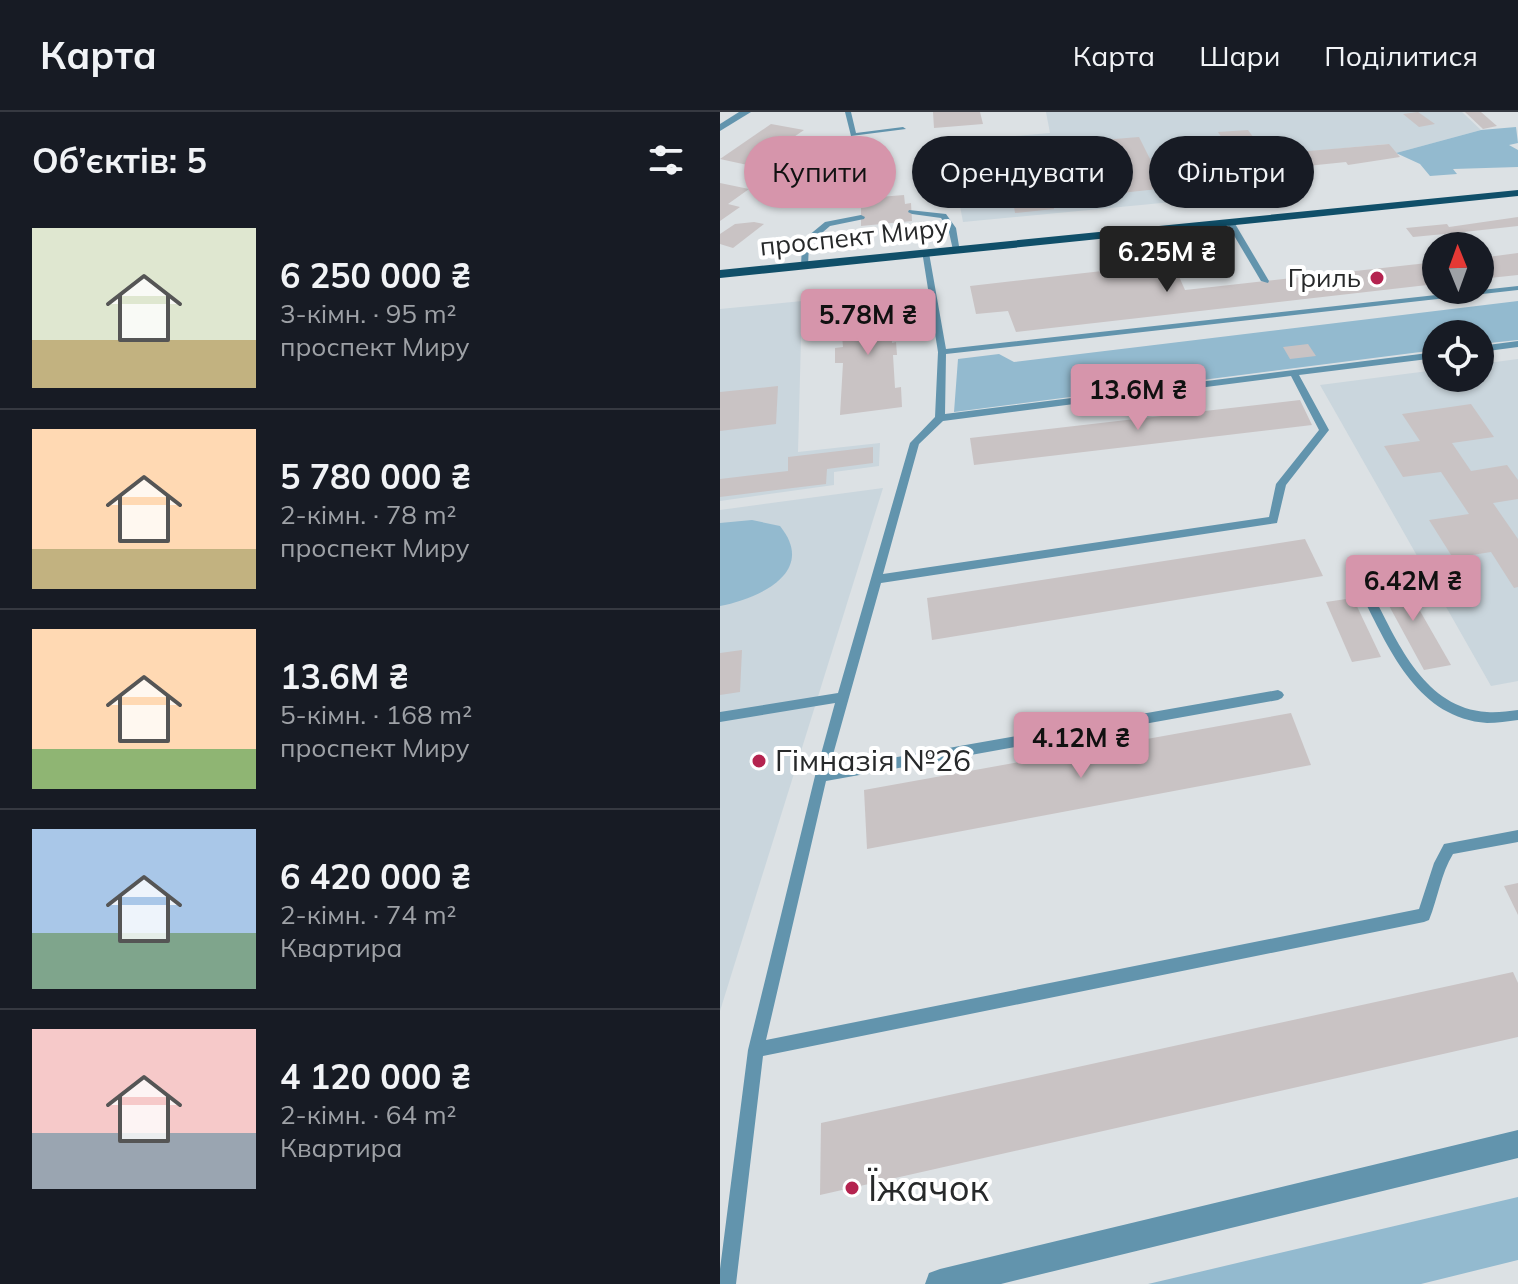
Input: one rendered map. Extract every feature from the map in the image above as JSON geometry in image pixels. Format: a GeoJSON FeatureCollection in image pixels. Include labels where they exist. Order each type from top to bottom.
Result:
{"type":"FeatureCollection","features":[{"type":"Feature","properties":{"kind":"main road","name":"проспект Миру"},"geometry":{"type":"LineString","coordinates":[[720,274],[1518,193]]}},
{"type":"Feature","properties":{"kind":"street"},"geometry":{"type":"LineString","coordinates":[[720,128],[746,112]]}},
{"type":"Feature","properties":{"kind":"street"},"geometry":{"type":"LineString","coordinates":[[940,1284],[1518,1144]]}},
{"type":"Feature","properties":{"kind":"lane"},"geometry":{"type":"LineString","coordinates":[[848,112],[853,135],[903,129]]}},
{"type":"Feature","properties":{"kind":"lane"},"geometry":{"type":"LineString","coordinates":[[912,212],[943,216],[952,228],[957,250]]}},
{"type":"Feature","properties":{"kind":"lane"},"geometry":{"type":"LineString","coordinates":[[804,266],[805,243],[828,224],[861,217]]}},
{"type":"Feature","properties":{"kind":"lane"},"geometry":{"type":"LineString","coordinates":[[1230,222],[1265,281]]}},
{"type":"Feature","properties":{"kind":"lane"},"geometry":{"type":"LineString","coordinates":[[925,253],[942,352],[940,418]]}},
{"type":"Feature","properties":{"kind":"lane"},"geometry":{"type":"LineString","coordinates":[[942,352],[1518,288]]}},
{"type":"Feature","properties":{"kind":"lane"},"geometry":{"type":"LineString","coordinates":[[1278,302],[1285,314]]}},
{"type":"Feature","properties":{"kind":"lane"},"geometry":{"type":"LineString","coordinates":[[1494,347],[1518,344]]}},
{"type":"Feature","properties":{"kind":"lane"},"geometry":{"type":"LineString","coordinates":[[727,1284],[756,1050],[821,776],[915,443],[940,418],[1422,357]]}},
{"type":"Feature","properties":{"kind":"lane"},"geometry":{"type":"LineString","coordinates":[[878,579],[1273,520],[1281,484],[1324,430],[1294,373]]}},
{"type":"Feature","properties":{"kind":"lane"},"geometry":{"type":"LineString","coordinates":[[1370,600],[1406,671],[1425,693],[1461,713],[1502,718],[1518,715]]}},
{"type":"Feature","properties":{"kind":"lane"},"geometry":{"type":"LineString","coordinates":[[821,776],[1278,695]]}},
{"type":"Feature","properties":{"kind":"lane"},"geometry":{"type":"LineString","coordinates":[[720,717],[844,697]]}},
{"type":"Feature","properties":{"kind":"lane"},"geometry":{"type":"LineString","coordinates":[[756,1050],[1424,915],[1434,894],[1440,860],[1449,848],[1518,836]]}},
{"type":"Feature","properties":{"kind":"shaded area"},"geometry":{"type":"Polygon","coordinates":[[[1046,112],[1462,112],[1481,130],[1396,153],[1388,144],[1314,151],[1314,136],[1149,136],[1149,204],[1133,206],[1133,136],[1016,136],[1050,133],[1046,112]]]}},
{"type":"Feature","properties":{"kind":"shaded area"},"geometry":{"type":"Polygon","coordinates":[[[1516,127],[1518,143],[1509,145],[1518,150],[1518,167],[1453,169],[1457,174],[1430,176],[1420,164],[1396,153],[1481,130],[1516,127]]]}},
{"type":"Feature","properties":{"kind":"shaded area"},"geometry":{"type":"Polygon","coordinates":[[[960,208],[1109,208],[963,222],[960,208]]]}},
{"type":"Feature","properties":{"kind":"shaded area"},"geometry":{"type":"Polygon","coordinates":[[[802,301],[798,452],[880,443],[879,466],[834,472],[834,485],[720,501],[720,309],[802,301]]]}},
{"type":"Feature","properties":{"kind":"shaded area"},"geometry":{"type":"Polygon","coordinates":[[[1518,301],[1518,340],[1494,343],[1494,320],[1422,320],[1422,352],[954,412],[958,359],[999,354],[1014,362],[1518,301]]]}},
{"type":"Feature","properties":{"kind":"shaded area"},"geometry":{"type":"Polygon","coordinates":[[[1518,359],[1518,681],[1491,686],[1320,385],[1422,372],[1422,392],[1494,392],[1494,362],[1518,359]]]}},
{"type":"Feature","properties":{"kind":"shaded area","name":"Гімназія №26"},"geometry":{"type":"Polygon","coordinates":[[[883,488],[720,1011],[720,510],[883,488]]]}},
{"type":"Feature","properties":{"kind":"shaded area"},"geometry":{"type":"Polygon","coordinates":[[[752,520],[780,526],[790,543],[792,557],[778,581],[765,590],[720,606],[720,523],[752,520]]]}},
{"type":"Feature","properties":{"kind":"shaded area"},"geometry":{"type":"Polygon","coordinates":[[[1518,1197],[1518,1260],[1421,1284],[1148,1284],[1518,1197]]]}},
{"type":"Feature","properties":{"kind":"building"},"geometry":{"type":"Polygon","coordinates":[[[933,112],[980,112],[983,124],[934,128],[933,112]]]}},
{"type":"Feature","properties":{"kind":"building"},"geometry":{"type":"Polygon","coordinates":[[[1418,112],[1435,124],[1419,127],[1403,114],[1418,112]]]}},
{"type":"Feature","properties":{"kind":"building"},"geometry":{"type":"Polygon","coordinates":[[[1465,112],[1481,112],[1497,126],[1483,129],[1465,112]]]}},
{"type":"Feature","properties":{"kind":"building"},"geometry":{"type":"Polygon","coordinates":[[[771,124],[804,130],[795,136],[754,136],[771,124]]]}},
{"type":"Feature","properties":{"kind":"building"},"geometry":{"type":"Polygon","coordinates":[[[1248,130],[1252,136],[1221,136],[1218,132],[1248,130]]]}},
{"type":"Feature","properties":{"kind":"building"},"geometry":{"type":"Polygon","coordinates":[[[1133,137],[1139,137],[1149,157],[1149,190],[1133,192],[1133,137]]]}},
{"type":"Feature","properties":{"kind":"building"},"geometry":{"type":"Polygon","coordinates":[[[744,143],[744,164],[720,159],[744,143]]]}},
{"type":"Feature","properties":{"kind":"building"},"geometry":{"type":"Polygon","coordinates":[[[1389,144],[1400,157],[1348,165],[1346,162],[1314,165],[1314,151],[1389,144]]]}},
{"type":"Feature","properties":{"kind":"building"},"geometry":{"type":"Polygon","coordinates":[[[720,183],[744,188],[744,193],[728,204],[740,207],[720,221],[720,183]]]}},
{"type":"Feature","properties":{"kind":"building"},"geometry":{"type":"Polygon","coordinates":[[[904,195],[905,204],[911,203],[912,221],[861,226],[861,208],[896,208],[896,196],[904,195]]]}},
{"type":"Feature","properties":{"kind":"building"},"geometry":{"type":"Polygon","coordinates":[[[1014,208],[1054,209],[1015,213],[1014,208]]]}},
{"type":"Feature","properties":{"kind":"building"},"geometry":{"type":"Polygon","coordinates":[[[1518,217],[1518,226],[1464,232],[1422,232],[1422,236],[1413,237],[1406,228],[1447,224],[1449,227],[1518,217]]]}},
{"type":"Feature","properties":{"kind":"building"},"geometry":{"type":"Polygon","coordinates":[[[735,224],[764,224],[733,248],[720,244],[720,234],[735,224]]]}},
{"type":"Feature","properties":{"kind":"building"},"geometry":{"type":"Polygon","coordinates":[[[1518,253],[1518,275],[1494,278],[1494,256],[1518,253]]]}},
{"type":"Feature","properties":{"kind":"building"},"geometry":{"type":"Polygon","coordinates":[[[1173,263],[1185,290],[1422,264],[1422,286],[1016,332],[1008,311],[976,314],[970,286],[1173,263]]]}},
{"type":"Feature","properties":{"kind":"building"},"geometry":{"type":"Polygon","coordinates":[[[894,297],[895,312],[890,313],[892,343],[896,342],[897,355],[893,355],[895,388],[901,387],[902,407],[840,415],[843,363],[835,363],[835,348],[843,347],[839,303],[894,297]]]}},
{"type":"Feature","properties":{"kind":"building"},"geometry":{"type":"Polygon","coordinates":[[[1308,344],[1316,356],[1290,359],[1283,347],[1308,344]]]}},
{"type":"Feature","properties":{"kind":"building"},"geometry":{"type":"Polygon","coordinates":[[[778,386],[776,424],[720,431],[720,392],[778,386]]]}},
{"type":"Feature","properties":{"kind":"building"},"geometry":{"type":"Polygon","coordinates":[[[1300,400],[1312,425],[974,465],[970,438],[1300,400]]]}},
{"type":"Feature","properties":{"kind":"building"},"geometry":{"type":"Polygon","coordinates":[[[1471,404],[1494,437],[1452,443],[1471,471],[1507,465],[1518,480],[1518,499],[1493,503],[1518,539],[1518,587],[1514,588],[1491,552],[1453,558],[1429,520],[1469,514],[1441,472],[1403,477],[1384,446],[1420,441],[1402,414],[1471,404]]]}},
{"type":"Feature","properties":{"kind":"building"},"geometry":{"type":"Polygon","coordinates":[[[873,447],[873,463],[827,469],[826,484],[720,497],[720,479],[788,471],[788,457],[873,447]]]}},
{"type":"Feature","properties":{"kind":"building"},"geometry":{"type":"Polygon","coordinates":[[[1305,539],[1323,576],[932,640],[927,598],[1305,539]]]}},
{"type":"Feature","properties":{"kind":"building"},"geometry":{"type":"Polygon","coordinates":[[[1400,576],[1451,665],[1424,670],[1375,580],[1400,576]]]}},
{"type":"Feature","properties":{"kind":"building"},"geometry":{"type":"Polygon","coordinates":[[[1353,598],[1381,657],[1352,662],[1326,602],[1353,598]]]}},
{"type":"Feature","properties":{"kind":"building"},"geometry":{"type":"Polygon","coordinates":[[[742,650],[740,692],[720,695],[720,653],[742,650]]]}},
{"type":"Feature","properties":{"kind":"building"},"geometry":{"type":"Polygon","coordinates":[[[1291,713],[1311,765],[867,849],[864,790],[1291,713]]]}},
{"type":"Feature","properties":{"kind":"building"},"geometry":{"type":"Polygon","coordinates":[[[1518,883],[1518,915],[1504,886],[1518,883]]]}},
{"type":"Feature","properties":{"kind":"building"},"geometry":{"type":"Polygon","coordinates":[[[1513,972],[1518,983],[1518,1037],[820,1195],[821,1123],[1513,972]]]}},
{"type":"Feature","properties":{"kind":"place","name":"Гриль"},"geometry":{"type":"Point","coordinates":[1377,278]}},
{"type":"Feature","properties":{"kind":"place","name":"Гімназія №26"},"geometry":{"type":"Point","coordinates":[759,761]}},
{"type":"Feature","properties":{"kind":"place","name":"Їжачок"},"geometry":{"type":"Point","coordinates":[852,1188]}}]}
